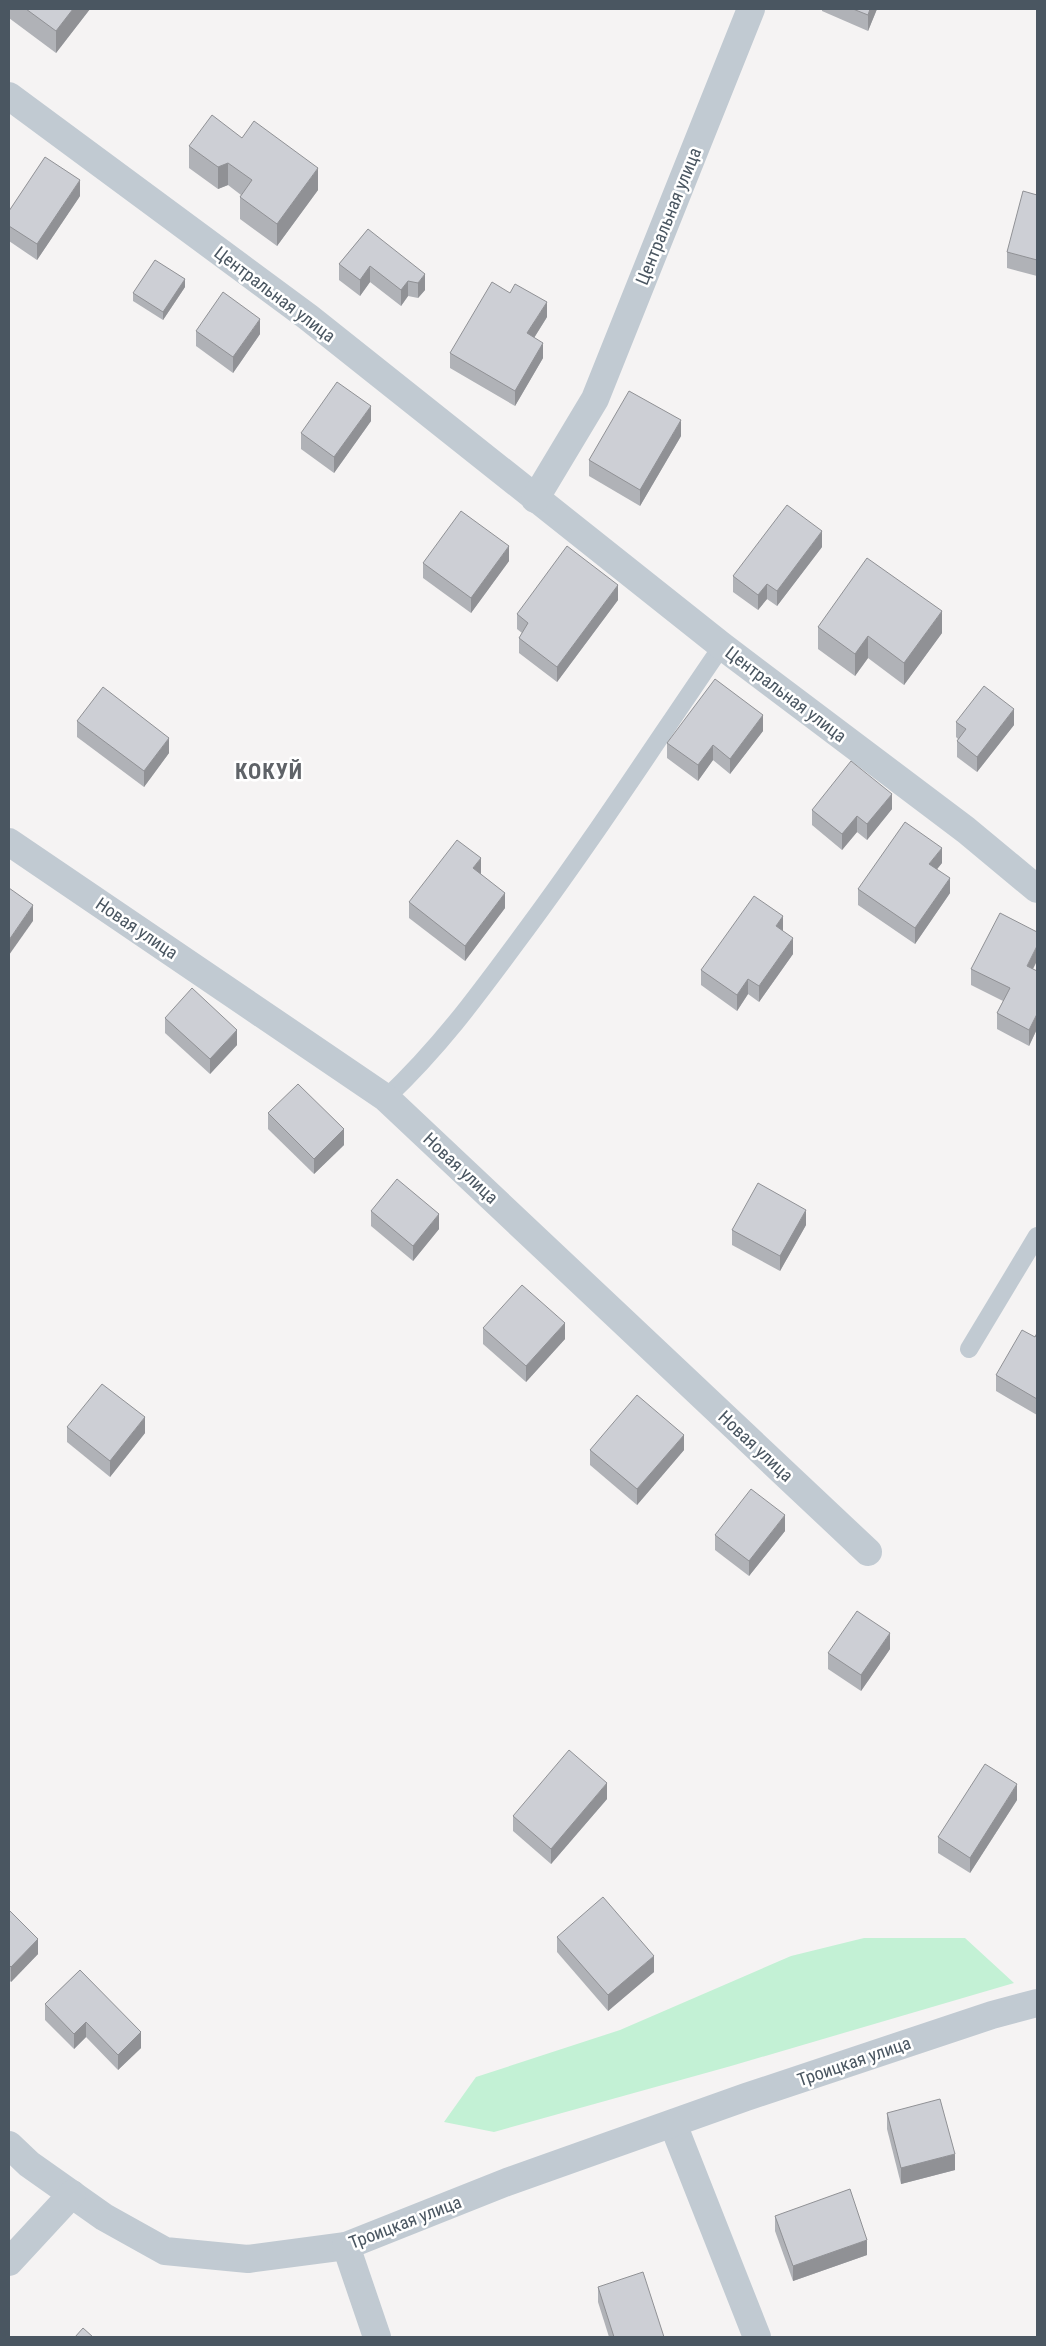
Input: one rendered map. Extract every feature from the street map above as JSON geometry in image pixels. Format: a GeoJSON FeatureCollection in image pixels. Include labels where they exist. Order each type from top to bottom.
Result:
{"type":"FeatureCollection","features":[{"type":"Feature","properties":{"kind":"street","name":"Центральная улица"},"geometry":{"type":"LineString","coordinates":[[535,499],[595,399],[751,9]]}},
{"type":"Feature","properties":{"kind":"street","name":"Центральная улица"},"geometry":{"type":"LineString","coordinates":[[9,96],[308,317],[722,646],[966,830],[1037,888]]}},
{"type":"Feature","properties":{"kind":"street","name":"Новая улица"},"geometry":{"type":"LineString","coordinates":[[9,842],[199,970],[370,1089],[386,1098],[868,1552]]}},
{"type":"Feature","properties":{"kind":"street","name":"Троицкая улица"},"geometry":{"type":"LineString","coordinates":[[9,2144],[29,2164],[104,2217],[165,2251],[248,2259],[346,2246],[507,2182],[746,2097],[973,2021],[1037,2003]]}},
{"type":"Feature","properties":{"kind":"street"},"geometry":{"type":"LineString","coordinates":[[673,2124],[757,2337]]}},
{"type":"Feature","properties":{"kind":"street"},"geometry":{"type":"LineString","coordinates":[[9,2262],[72,2194]]}},
{"type":"Feature","properties":{"kind":"street"},"geometry":{"type":"LineString","coordinates":[[346,2246],[377,2337]]}},
{"type":"Feature","properties":{"kind":"lane"},"geometry":{"type":"LineString","coordinates":[[386,1098],[421,1065],[459,1020],[557,889],[722,646]]}},
{"type":"Feature","properties":{"kind":"lane"},"geometry":{"type":"LineString","coordinates":[[969,1349],[1037,1236]]}},
{"type":"Feature","properties":{"kind":"green space"},"geometry":{"type":"Polygon","coordinates":[[[864,1938],[965,1938],[1014,1983],[731,2066],[494,2132],[444,2122],[476,2077],[620,2030],[791,1956],[864,1938]]]}},
{"type":"Feature","properties":{"kind":"building"},"geometry":{"type":"Polygon","coordinates":[[[26,9],[73,9],[56,31],[26,9]]]}},
{"type":"Feature","properties":{"kind":"building"},"geometry":{"type":"Polygon","coordinates":[[[853,9],[870,9],[868,15],[853,9]]]}},
{"type":"Feature","properties":{"kind":"building"},"geometry":{"type":"Polygon","coordinates":[[[212,115],[242,138],[254,121],[318,168],[277,224],[240,197],[252,180],[228,163],[218,167],[189,146],[212,115]]]}},
{"type":"Feature","properties":{"kind":"building"},"geometry":{"type":"Polygon","coordinates":[[[45,157],[80,180],[37,244],[9,226],[9,211],[45,157]]]}},
{"type":"Feature","properties":{"kind":"building"},"geometry":{"type":"Polygon","coordinates":[[[1023,191],[1037,195],[1037,260],[1007,252],[1023,191]]]}},
{"type":"Feature","properties":{"kind":"building"},"geometry":{"type":"Polygon","coordinates":[[[368,229],[425,274],[418,283],[408,281],[401,290],[370,266],[360,280],[339,264],[368,229]]]}},
{"type":"Feature","properties":{"kind":"building"},"geometry":{"type":"Polygon","coordinates":[[[155,260],[185,279],[163,312],[133,293],[155,260]]]}},
{"type":"Feature","properties":{"kind":"building"},"geometry":{"type":"Polygon","coordinates":[[[492,282],[510,293],[515,284],[547,302],[527,333],[543,343],[515,391],[450,353],[492,282]]]}},
{"type":"Feature","properties":{"kind":"building"},"geometry":{"type":"Polygon","coordinates":[[[223,292],[260,319],[233,357],[196,331],[223,292]]]}},
{"type":"Feature","properties":{"kind":"building"},"geometry":{"type":"Polygon","coordinates":[[[337,382],[371,406],[334,457],[301,433],[337,382]]]}},
{"type":"Feature","properties":{"kind":"building"},"geometry":{"type":"Polygon","coordinates":[[[629,391],[681,420],[640,490],[589,460],[629,391]]]}},
{"type":"Feature","properties":{"kind":"building"},"geometry":{"type":"Polygon","coordinates":[[[787,505],[822,531],[777,591],[767,584],[758,595],[733,576],[787,505]]]}},
{"type":"Feature","properties":{"kind":"building"},"geometry":{"type":"Polygon","coordinates":[[[461,511],[509,546],[471,598],[423,563],[461,511]]]}},
{"type":"Feature","properties":{"kind":"building"},"geometry":{"type":"Polygon","coordinates":[[[567,546],[618,585],[557,667],[519,638],[528,623],[517,614],[567,546]]]}},
{"type":"Feature","properties":{"kind":"building"},"geometry":{"type":"Polygon","coordinates":[[[867,558],[942,611],[904,663],[868,636],[855,654],[818,627],[867,558]]]}},
{"type":"Feature","properties":{"kind":"building"},"geometry":{"type":"Polygon","coordinates":[[[715,679],[763,715],[730,759],[713,745],[698,765],[667,743],[715,679]]]}},
{"type":"Feature","properties":{"kind":"building"},"geometry":{"type":"Polygon","coordinates":[[[984,686],[1014,709],[977,757],[957,741],[966,729],[956,722],[984,686]]]}},
{"type":"Feature","properties":{"kind":"building"},"geometry":{"type":"Polygon","coordinates":[[[103,687],[169,738],[144,771],[77,721],[103,687]]]}},
{"type":"Feature","properties":{"kind":"building"},"geometry":{"type":"Polygon","coordinates":[[[851,761],[892,794],[867,824],[857,816],[842,834],[812,810],[851,761]]]}},
{"type":"Feature","properties":{"kind":"building"},"geometry":{"type":"Polygon","coordinates":[[[905,822],[942,848],[929,864],[950,878],[915,928],[858,889],[905,822]]]}},
{"type":"Feature","properties":{"kind":"building"},"geometry":{"type":"Polygon","coordinates":[[[457,840],[481,858],[473,868],[505,893],[465,946],[409,902],[457,840]]]}},
{"type":"Feature","properties":{"kind":"building"},"geometry":{"type":"Polygon","coordinates":[[[9,888],[33,905],[9,940],[9,888]]]}},
{"type":"Feature","properties":{"kind":"building"},"geometry":{"type":"Polygon","coordinates":[[[754,896],[783,916],[776,926],[793,938],[759,986],[748,979],[737,995],[701,970],[754,896]]]}},
{"type":"Feature","properties":{"kind":"building"},"geometry":{"type":"Polygon","coordinates":[[[1000,913],[1037,932],[1037,946],[1027,966],[1037,971],[1037,1014],[1029,1030],[997,1013],[1010,988],[971,969],[1000,913]]]}},
{"type":"Feature","properties":{"kind":"building"},"geometry":{"type":"Polygon","coordinates":[[[192,988],[237,1030],[210,1059],[165,1018],[192,988]]]}},
{"type":"Feature","properties":{"kind":"building"},"geometry":{"type":"Polygon","coordinates":[[[298,1084],[344,1129],[314,1159],[268,1113],[298,1084]]]}},
{"type":"Feature","properties":{"kind":"building"},"geometry":{"type":"Polygon","coordinates":[[[397,1179],[439,1214],[413,1246],[371,1211],[397,1179]]]}},
{"type":"Feature","properties":{"kind":"building"},"geometry":{"type":"Polygon","coordinates":[[[758,1183],[806,1210],[780,1256],[732,1230],[758,1183]]]}},
{"type":"Feature","properties":{"kind":"building"},"geometry":{"type":"Polygon","coordinates":[[[522,1285],[565,1323],[526,1366],[483,1328],[522,1285]]]}},
{"type":"Feature","properties":{"kind":"building"},"geometry":{"type":"Polygon","coordinates":[[[1022,1330],[1035,1337],[1037,1333],[1037,1399],[996,1375],[1022,1330]]]}},
{"type":"Feature","properties":{"kind":"building"},"geometry":{"type":"Polygon","coordinates":[[[102,1384],[145,1417],[110,1461],[67,1427],[102,1384]]]}},
{"type":"Feature","properties":{"kind":"building"},"geometry":{"type":"Polygon","coordinates":[[[637,1395],[684,1435],[637,1489],[590,1450],[637,1395]]]}},
{"type":"Feature","properties":{"kind":"building"},"geometry":{"type":"Polygon","coordinates":[[[751,1489],[785,1515],[749,1561],[715,1535],[751,1489]]]}},
{"type":"Feature","properties":{"kind":"building"},"geometry":{"type":"Polygon","coordinates":[[[857,1611],[890,1633],[861,1675],[828,1653],[857,1611]]]}},
{"type":"Feature","properties":{"kind":"building"},"geometry":{"type":"Polygon","coordinates":[[[569,1750],[607,1783],[551,1849],[513,1816],[569,1750]]]}},
{"type":"Feature","properties":{"kind":"building"},"geometry":{"type":"Polygon","coordinates":[[[985,1764],[1017,1784],[970,1858],[938,1837],[985,1764]]]}},
{"type":"Feature","properties":{"kind":"building"},"geometry":{"type":"Polygon","coordinates":[[[603,1897],[654,1956],[608,1995],[557,1937],[603,1897]]]}},
{"type":"Feature","properties":{"kind":"building"},"geometry":{"type":"Polygon","coordinates":[[[9,1910],[38,1939],[11,1967],[9,1965],[9,1910]]]}},
{"type":"Feature","properties":{"kind":"building"},"geometry":{"type":"Polygon","coordinates":[[[80,1970],[141,2032],[118,2055],[86,2022],[74,2034],[45,2004],[80,1970]]]}},
{"type":"Feature","properties":{"kind":"building"},"geometry":{"type":"Polygon","coordinates":[[[940,2099],[955,2154],[901,2168],[887,2113],[940,2099]]]}},
{"type":"Feature","properties":{"kind":"building"},"geometry":{"type":"Polygon","coordinates":[[[850,2189],[867,2240],[793,2266],[775,2216],[850,2189]]]}},
{"type":"Feature","properties":{"kind":"building"},"geometry":{"type":"Polygon","coordinates":[[[643,2272],[664,2337],[614,2337],[598,2287],[643,2272]]]}},
{"type":"Feature","properties":{"kind":"building"},"geometry":{"type":"Polygon","coordinates":[[[83,2328],[93,2337],[75,2337],[83,2328]]]}},
{"type":"Feature","properties":{"kind":"district","name":"КОКУЙ"},"geometry":{"type":"Point","coordinates":[269,771]}}]}
